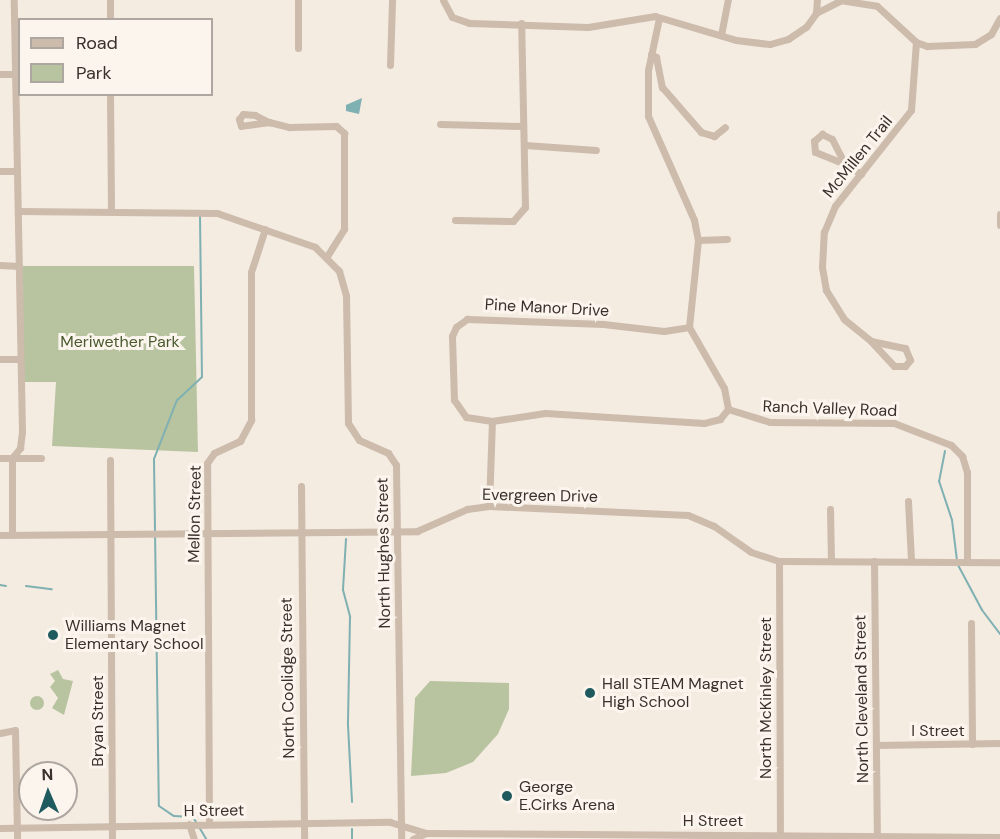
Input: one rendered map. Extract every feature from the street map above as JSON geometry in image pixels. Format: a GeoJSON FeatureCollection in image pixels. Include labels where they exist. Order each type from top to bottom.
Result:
{"type":"FeatureCollection","features":[{"type":"Feature","properties":{"kind":"street"},"geometry":{"type":"LineString","coordinates":[[12,534],[12,458],[21,442],[14,0]]}},
{"type":"Feature","properties":{"kind":"street"},"geometry":{"type":"LineString","coordinates":[[110,0],[110,18]]}},
{"type":"Feature","properties":{"kind":"street"},"geometry":{"type":"LineString","coordinates":[[298,0],[298,48]]}},
{"type":"Feature","properties":{"kind":"street"},"geometry":{"type":"LineString","coordinates":[[390,65],[392,0]]}},
{"type":"Feature","properties":{"kind":"street"},"geometry":{"type":"LineString","coordinates":[[443,0],[448,13],[462,21],[588,27],[659,18],[751,43],[775,43],[802,31],[816,13],[840,0],[877,6],[916,42],[927,46],[968,46],[990,34],[1000,18]]}},
{"type":"Feature","properties":{"kind":"street"},"geometry":{"type":"LineString","coordinates":[[721,35],[728,0]]}},
{"type":"Feature","properties":{"kind":"street"},"geometry":{"type":"LineString","coordinates":[[816,13],[817,0]]}},
{"type":"Feature","properties":{"kind":"street"},"geometry":{"type":"LineString","coordinates":[[659,18],[646,87],[650,123],[689,203],[698,240],[689,327],[724,388],[728,409]]}},
{"type":"Feature","properties":{"kind":"street"},"geometry":{"type":"LineString","coordinates":[[455,220],[505,222],[519,217],[526,201],[520,23]]}},
{"type":"Feature","properties":{"kind":"street","name":"McMillen Trail"},"geometry":{"type":"LineString","coordinates":[[871,341],[844,319],[824,285],[822,243],[829,218],[911,110],[916,42]]}},
{"type":"Feature","properties":{"kind":"street"},"geometry":{"type":"LineString","coordinates":[[651,54],[656,57],[662,87],[701,132],[714,136],[725,127]]}},
{"type":"Feature","properties":{"kind":"street"},"geometry":{"type":"LineString","coordinates":[[0,74],[14,74]]}},
{"type":"Feature","properties":{"kind":"street"},"geometry":{"type":"LineString","coordinates":[[110,96],[111,211]]}},
{"type":"Feature","properties":{"kind":"street"},"geometry":{"type":"LineString","coordinates":[[18,211],[208,211],[264,229],[327,256],[344,229],[344,133],[336,126],[289,126],[269,122]]}},
{"type":"Feature","properties":{"kind":"street"},"geometry":{"type":"LineString","coordinates":[[440,124],[522,126]]}},
{"type":"Feature","properties":{"kind":"street"},"geometry":{"type":"LineString","coordinates":[[845,164],[829,136],[815,138],[813,149],[818,155],[845,164],[861,174]]}},
{"type":"Feature","properties":{"kind":"street"},"geometry":{"type":"LineString","coordinates":[[525,145],[596,150]]}},
{"type":"Feature","properties":{"kind":"street"},"geometry":{"type":"LineString","coordinates":[[0,171],[16,171]]}},
{"type":"Feature","properties":{"kind":"street"},"geometry":{"type":"LineString","coordinates":[[1000,214],[1000,225]]}},
{"type":"Feature","properties":{"kind":"street","name":"Mellon Street"},"geometry":{"type":"LineString","coordinates":[[207,824],[207,463],[212,455],[240,441],[251,420],[251,272],[264,229]]}},
{"type":"Feature","properties":{"kind":"street"},"geometry":{"type":"LineString","coordinates":[[698,240],[727,239]]}},
{"type":"Feature","properties":{"kind":"street","name":"North Hughes Street"},"geometry":{"type":"LineString","coordinates":[[327,256],[344,285],[348,423],[359,440],[384,450],[396,462],[401,839]]}},
{"type":"Feature","properties":{"kind":"street"},"geometry":{"type":"LineString","coordinates":[[0,266],[19,266]]}},
{"type":"Feature","properties":{"kind":"street","name":"Pine Manor Drive"},"geometry":{"type":"LineString","coordinates":[[689,327],[664,331],[603,324],[464,320],[452,336],[454,400],[466,417],[492,421],[545,413],[704,423],[720,419],[728,409]]}},
{"type":"Feature","properties":{"kind":"street"},"geometry":{"type":"LineString","coordinates":[[871,341],[905,348],[910,360],[905,366],[894,366],[871,341]]}},
{"type":"Feature","properties":{"kind":"street"},"geometry":{"type":"LineString","coordinates":[[0,359],[21,359]]}},
{"type":"Feature","properties":{"kind":"street","name":"Ranch Valley Road"},"geometry":{"type":"LineString","coordinates":[[728,409],[770,422],[894,423],[951,445],[962,456],[967,472],[960,562]]}},
{"type":"Feature","properties":{"kind":"street"},"geometry":{"type":"LineString","coordinates":[[489,506],[492,421]]}},
{"type":"Feature","properties":{"kind":"street"},"geometry":{"type":"LineString","coordinates":[[0,458],[41,458]]}},
{"type":"Feature","properties":{"kind":"street","name":"Bryan Street"},"geometry":{"type":"LineString","coordinates":[[110,460],[112,839]]}},
{"type":"Feature","properties":{"kind":"street","name":"North Coolidge Street"},"geometry":{"type":"LineString","coordinates":[[301,486],[304,839]]}},
{"type":"Feature","properties":{"kind":"street"},"geometry":{"type":"LineString","coordinates":[[908,501],[911,561]]}},
{"type":"Feature","properties":{"kind":"street","name":"Evergreen Drive"},"geometry":{"type":"LineString","coordinates":[[0,535],[422,530],[467,509],[489,506],[688,515],[714,526],[751,552],[779,561],[1000,562]]}},
{"type":"Feature","properties":{"kind":"street"},"geometry":{"type":"LineString","coordinates":[[830,508],[831,561]]}},
{"type":"Feature","properties":{"kind":"street","name":"North McKinley Street"},"geometry":{"type":"LineString","coordinates":[[779,561],[780,835]]}},
{"type":"Feature","properties":{"kind":"street","name":"North Cleveland Street"},"geometry":{"type":"LineString","coordinates":[[874,561],[877,836]]}},
{"type":"Feature","properties":{"kind":"street"},"geometry":{"type":"LineString","coordinates":[[971,623],[972,744]]}},
{"type":"Feature","properties":{"kind":"street"},"geometry":{"type":"LineString","coordinates":[[0,733],[15,730],[17,839]]}},
{"type":"Feature","properties":{"kind":"street","name":"I Street"},"geometry":{"type":"LineString","coordinates":[[876,745],[1000,743]]}},
{"type":"Feature","properties":{"kind":"street","name":"H Street"},"geometry":{"type":"LineString","coordinates":[[0,828],[304,823],[401,824],[426,833],[496,836],[1000,837]]}},
{"type":"Feature","properties":{"kind":"street"},"geometry":{"type":"LineString","coordinates":[[191,824],[194,839]]}},
{"type":"Feature","properties":{"kind":"street","name":"H Street"},"geometry":{"type":"LineString","coordinates":[[412,839],[426,833]]}},
{"type":"Feature","properties":{"kind":"green space","name":"Meriwether Park"},"geometry":{"type":"Polygon","coordinates":[[[19,266],[194,266],[198,452],[52,446],[56,382],[21,382],[19,266]]]}},
{"type":"Feature","properties":{"kind":"green space"},"geometry":{"type":"Polygon","coordinates":[[[58,670],[63,679],[73,681],[64,715],[52,708],[58,698],[50,687],[55,681],[50,674],[58,670]]]}},
{"type":"Feature","properties":{"kind":"green space"},"geometry":{"type":"Polygon","coordinates":[[[430,681],[509,683],[509,709],[498,734],[473,762],[446,773],[411,776],[415,698],[430,681]]]}},
{"type":"Feature","properties":{"kind":"green space"},"geometry":{"type":"Polygon","coordinates":[[[34,696],[40,696],[44,703],[40,710],[34,710],[30,706],[30,700],[34,696]]]}},
{"type":"Feature","properties":{"kind":"water"},"geometry":{"type":"Polygon","coordinates":[[[362,98],[359,114],[346,111],[346,105],[362,98]]]}},
{"type":"Feature","properties":{"kind":"waterway"},"geometry":{"type":"LineString","coordinates":[[200,216],[202,377],[177,400],[154,459],[159,806],[174,816],[193,817],[206,839]]}},
{"type":"Feature","properties":{"kind":"waterway"},"geometry":{"type":"LineString","coordinates":[[945,451],[939,481],[952,520],[957,559]]}},
{"type":"Feature","properties":{"kind":"waterway"},"geometry":{"type":"LineString","coordinates":[[346,539],[343,590],[350,617],[348,725],[352,802]]}},
{"type":"Feature","properties":{"kind":"waterway"},"geometry":{"type":"LineString","coordinates":[[958,565],[982,610],[1000,634]]}},
{"type":"Feature","properties":{"kind":"waterway"},"geometry":{"type":"LineString","coordinates":[[0,585],[6,586]]}},
{"type":"Feature","properties":{"kind":"waterway"},"geometry":{"type":"LineString","coordinates":[[26,586],[52,589]]}},
{"type":"Feature","properties":{"kind":"waterway"},"geometry":{"type":"LineString","coordinates":[[352,829],[352,839]]}},
{"type":"Feature","properties":{"kind":"place","name":"Williams Magnet Elementary School"},"geometry":{"type":"Point","coordinates":[53,635]}},
{"type":"Feature","properties":{"kind":"place","name":"Hall STEAM Magnet High School"},"geometry":{"type":"Point","coordinates":[590,693]}},
{"type":"Feature","properties":{"kind":"place","name":"George E.Cirks Arena"},"geometry":{"type":"Point","coordinates":[507,796]}}]}
